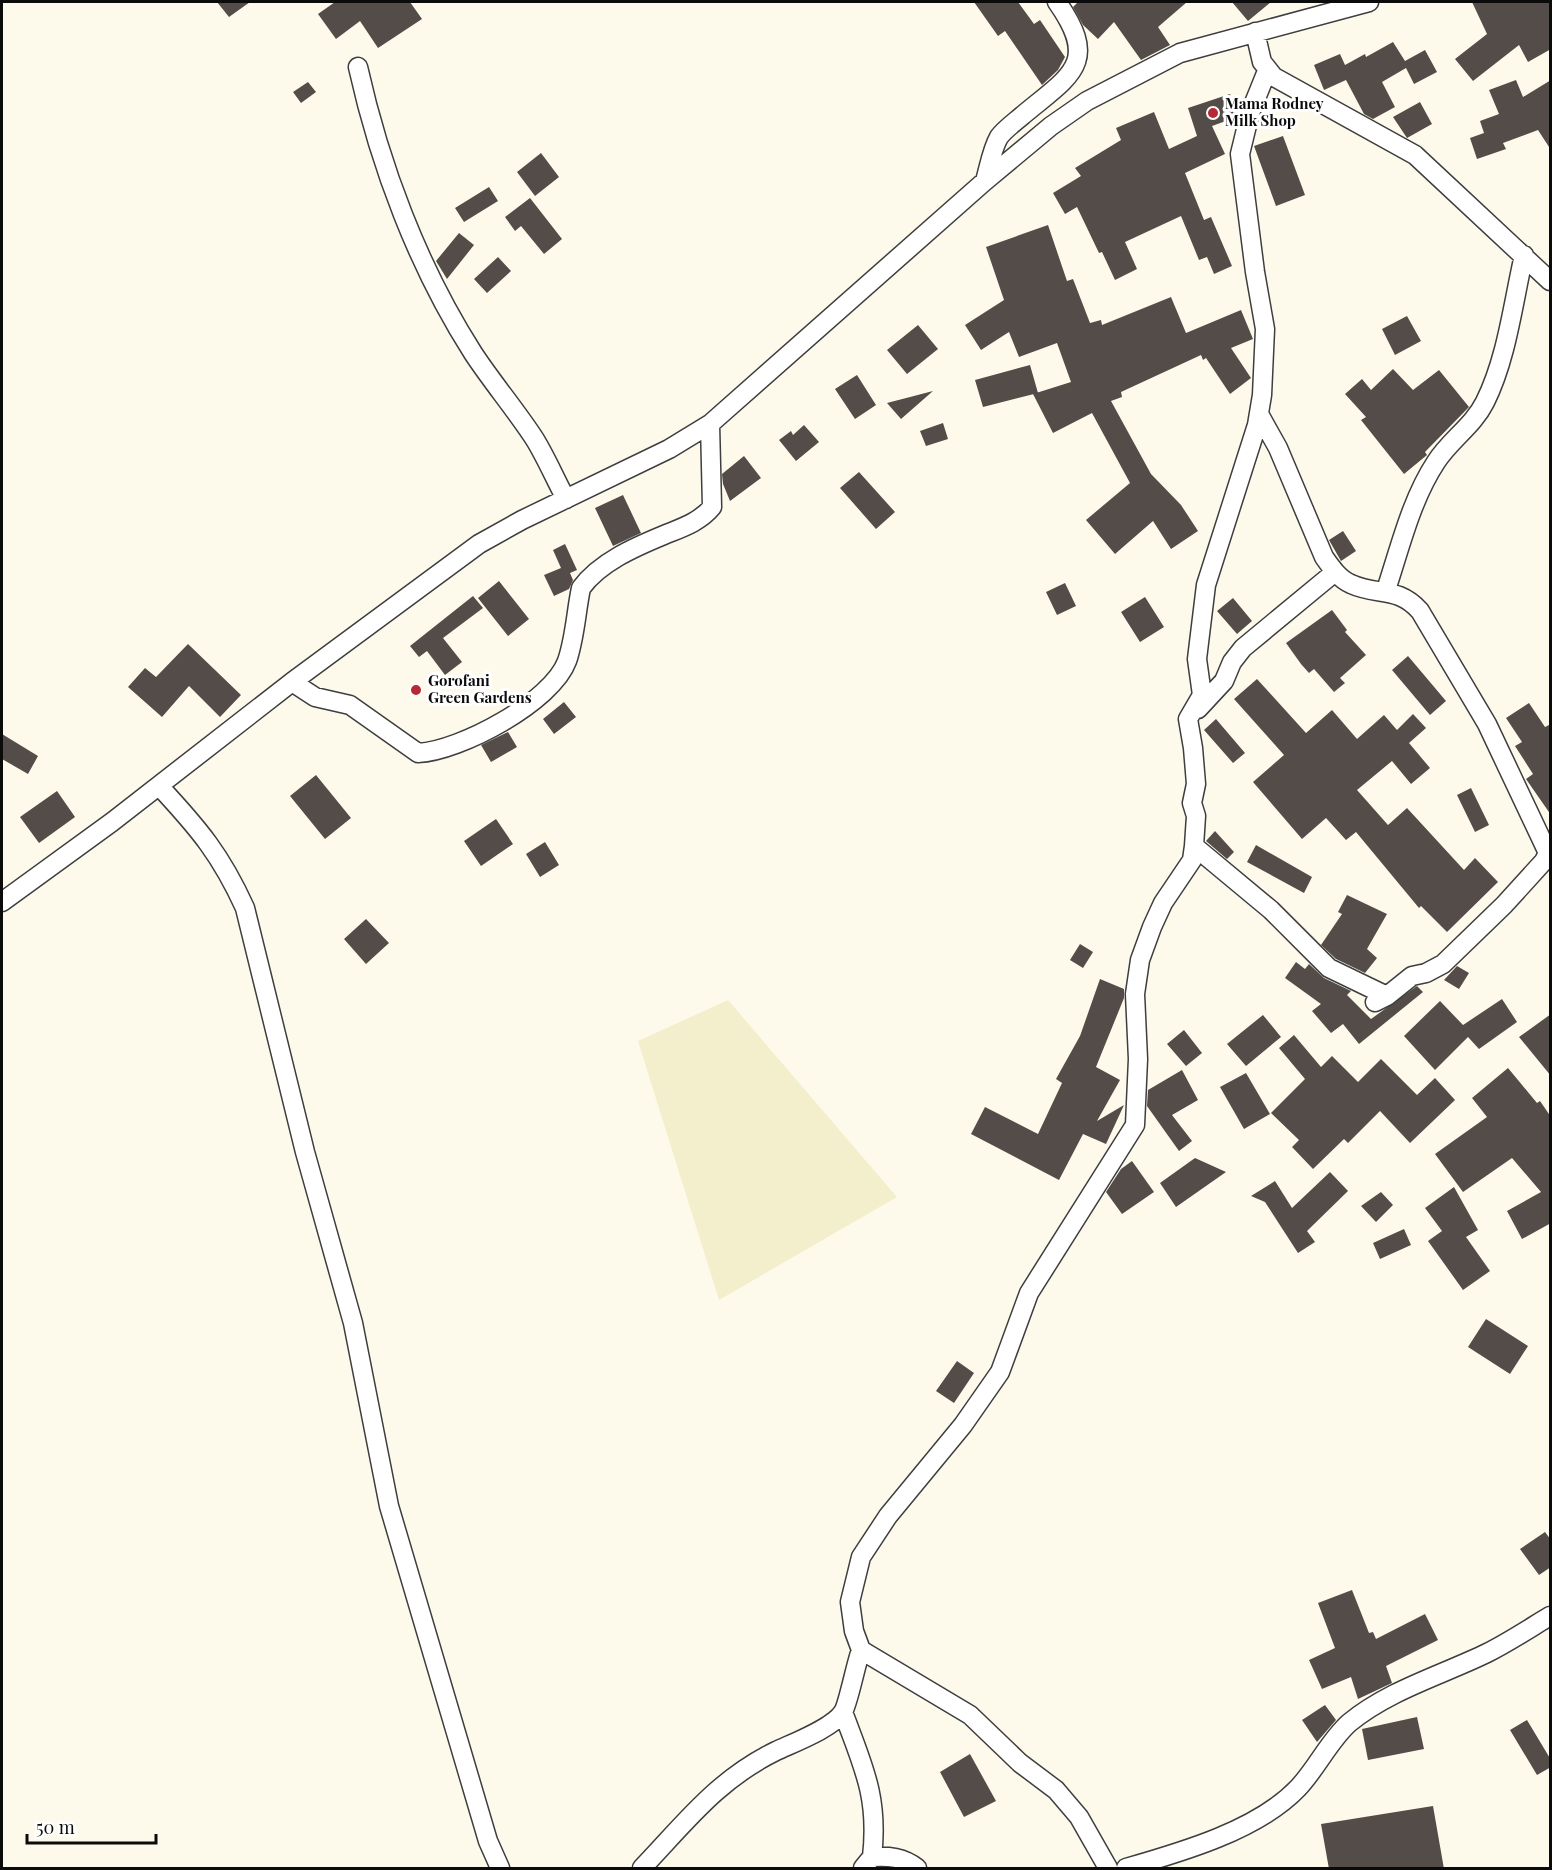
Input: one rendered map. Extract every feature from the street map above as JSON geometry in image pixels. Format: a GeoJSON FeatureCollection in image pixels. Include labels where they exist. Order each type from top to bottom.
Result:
{"type":"FeatureCollection","features":[{"type":"Feature","properties":{"kind":"street"},"geometry":{"type":"LineString","coordinates":[[985,181],[999,138],[1064,80],[1076,64],[1079,43],[1070,21],[1057,2]]}},
{"type":"Feature","properties":{"kind":"street"},"geometry":{"type":"LineString","coordinates":[[2,902],[160,787],[292,682],[479,544],[669,449],[710,424],[985,181],[1051,126],[1126,79],[1180,53],[1369,2]]}},
{"type":"Feature","properties":{"kind":"street"},"geometry":{"type":"LineString","coordinates":[[1255,32],[1262,62],[1267,71],[1291,87],[1414,154],[1551,281]]}},
{"type":"Feature","properties":{"kind":"street"},"geometry":{"type":"LineString","coordinates":[[358,67],[372,132],[390,180],[448,309],[473,353],[534,439],[566,499]]}},
{"type":"Feature","properties":{"kind":"street"},"geometry":{"type":"LineString","coordinates":[[916,1869],[896,1857],[867,1863],[874,1807],[869,1784],[843,1712],[861,1650],[854,1631],[850,1602],[861,1557],[888,1516],[963,1425],[1000,1372],[1029,1293],[1135,1125],[1138,1059],[1135,994],[1140,960],[1163,903],[1199,849],[1196,816],[1192,803],[1196,784],[1188,719],[1202,695],[1197,659],[1206,585],[1259,414],[1265,329],[1240,154],[1250,113],[1267,71]]}},
{"type":"Feature","properties":{"kind":"street"},"geometry":{"type":"LineString","coordinates":[[1386,590],[1410,517],[1435,463],[1475,420],[1486,400],[1502,352],[1524,255]]}},
{"type":"Feature","properties":{"kind":"street"},"geometry":{"type":"LineString","coordinates":[[1199,849],[1271,910],[1329,968],[1381,999],[1412,976],[1426,973],[1443,964],[1504,905],[1544,861],[1548,853],[1487,724],[1420,611],[1410,600],[1386,590],[1369,590],[1349,584],[1335,572],[1324,557],[1278,448],[1259,414]]}},
{"type":"Feature","properties":{"kind":"street"},"geometry":{"type":"LineString","coordinates":[[292,682],[315,697],[350,705],[418,753],[474,738],[494,727],[545,690],[559,675],[567,662],[581,588],[586,581],[616,559],[644,543],[706,515],[712,507],[710,424]]}},
{"type":"Feature","properties":{"kind":"street"},"geometry":{"type":"LineString","coordinates":[[1188,719],[1224,681],[1232,662],[1243,648],[1335,572]]}},
{"type":"Feature","properties":{"kind":"street"},"geometry":{"type":"LineString","coordinates":[[160,787],[206,836],[228,870],[245,908],[306,1152],[353,1323],[389,1506],[474,1795],[500,1869]]}},
{"type":"Feature","properties":{"kind":"street"},"geometry":{"type":"LineString","coordinates":[[1126,1869],[1230,1832],[1280,1805],[1314,1770],[1348,1724],[1402,1691],[1446,1669],[1487,1653],[1551,1616]]}},
{"type":"Feature","properties":{"kind":"street"},"geometry":{"type":"LineString","coordinates":[[861,1650],[970,1715],[1020,1763],[1056,1790],[1079,1817],[1108,1869]]}},
{"type":"Feature","properties":{"kind":"street"},"geometry":{"type":"LineString","coordinates":[[642,1869],[690,1814],[717,1788],[760,1759],[811,1735],[843,1712]]}},
{"type":"Feature","properties":{"kind":"shaded area"},"geometry":{"type":"Polygon","coordinates":[[[728,1000],[897,1197],[719,1300],[638,1041],[728,1000]]]}},
{"type":"Feature","properties":{"kind":"building"},"geometry":{"type":"Polygon","coordinates":[[[217,2],[250,2],[229,17],[217,2]]]}},
{"type":"Feature","properties":{"kind":"building"},"geometry":{"type":"Polygon","coordinates":[[[335,2],[410,2],[422,19],[378,48],[360,21],[336,39],[318,14],[335,2]]]}},
{"type":"Feature","properties":{"kind":"building"},"geometry":{"type":"Polygon","coordinates":[[[974,2],[1018,2],[1034,24],[1040,20],[1065,57],[1058,70],[1042,85],[1005,31],[998,36],[974,2]]]}},
{"type":"Feature","properties":{"kind":"building"},"geometry":{"type":"Polygon","coordinates":[[[1078,2],[1187,2],[1158,27],[1170,45],[1141,60],[1114,22],[1098,39],[1083,25],[1073,7],[1078,2]]]}},
{"type":"Feature","properties":{"kind":"building"},"geometry":{"type":"Polygon","coordinates":[[[1232,2],[1271,2],[1248,21],[1232,2]]]}},
{"type":"Feature","properties":{"kind":"building"},"geometry":{"type":"Polygon","coordinates":[[[1472,2],[1551,2],[1551,49],[1528,62],[1519,45],[1473,81],[1455,59],[1487,34],[1472,2]]]}},
{"type":"Feature","properties":{"kind":"building"},"geometry":{"type":"Polygon","coordinates":[[[1393,42],[1405,61],[1425,50],[1437,72],[1414,84],[1406,68],[1382,82],[1395,107],[1373,119],[1364,114],[1346,80],[1324,90],[1314,65],[1340,54],[1345,65],[1365,54],[1366,57],[1393,42]]]}},
{"type":"Feature","properties":{"kind":"building"},"geometry":{"type":"Polygon","coordinates":[[[1516,80],[1523,97],[1551,80],[1551,150],[1538,130],[1503,143],[1506,149],[1477,159],[1470,138],[1484,133],[1480,121],[1499,114],[1489,90],[1516,80]]]}},
{"type":"Feature","properties":{"kind":"building"},"geometry":{"type":"Polygon","coordinates":[[[308,82],[316,92],[301,103],[293,92],[308,82]]]}},
{"type":"Feature","properties":{"kind":"building"},"geometry":{"type":"Polygon","coordinates":[[[1230,94],[1237,117],[1212,126],[1225,154],[1185,173],[1204,220],[1211,217],[1232,266],[1214,274],[1207,257],[1199,260],[1181,216],[1125,242],[1137,269],[1115,280],[1077,207],[1065,214],[1053,193],[1081,176],[1075,168],[1121,140],[1116,128],[1154,112],[1169,149],[1197,136],[1188,108],[1230,94]]]}},
{"type":"Feature","properties":{"kind":"building"},"geometry":{"type":"Polygon","coordinates":[[[1420,102],[1432,124],[1407,138],[1393,117],[1420,102]]]}},
{"type":"Feature","properties":{"kind":"building"},"geometry":{"type":"Polygon","coordinates":[[[1283,136],[1305,195],[1276,206],[1254,146],[1283,136]]]}},
{"type":"Feature","properties":{"kind":"building"},"geometry":{"type":"Polygon","coordinates":[[[541,153],[559,177],[535,196],[517,172],[541,153]]]}},
{"type":"Feature","properties":{"kind":"building"},"geometry":{"type":"Polygon","coordinates":[[[489,187],[498,201],[464,222],[455,208],[489,187]]]}},
{"type":"Feature","properties":{"kind":"building"},"geometry":{"type":"Polygon","coordinates":[[[530,198],[562,239],[544,254],[521,226],[515,231],[505,217],[530,198]]]}},
{"type":"Feature","properties":{"kind":"building"},"geometry":{"type":"Polygon","coordinates":[[[1048,225],[1067,281],[1073,279],[1090,323],[1101,320],[1102,325],[1171,297],[1186,333],[1241,310],[1253,339],[1231,348],[1251,378],[1230,394],[1206,358],[1203,360],[1201,355],[1121,392],[1122,397],[1111,401],[1151,474],[1181,505],[1198,531],[1171,549],[1153,521],[1115,554],[1086,520],[1130,483],[1092,413],[1053,433],[1033,394],[1071,382],[1057,343],[1019,357],[1009,332],[981,350],[965,325],[1004,300],[986,247],[1048,225]]]}},
{"type":"Feature","properties":{"kind":"building"},"geometry":{"type":"Polygon","coordinates":[[[459,233],[474,245],[447,279],[436,261],[459,233]]]}},
{"type":"Feature","properties":{"kind":"building"},"geometry":{"type":"Polygon","coordinates":[[[498,257],[511,271],[487,293],[474,279],[498,257]]]}},
{"type":"Feature","properties":{"kind":"building"},"geometry":{"type":"Polygon","coordinates":[[[1407,316],[1421,341],[1395,355],[1382,329],[1407,316]]]}},
{"type":"Feature","properties":{"kind":"building"},"geometry":{"type":"Polygon","coordinates":[[[918,325],[938,349],[907,374],[887,350],[918,325]]]}},
{"type":"Feature","properties":{"kind":"building"},"geometry":{"type":"Polygon","coordinates":[[[1030,365],[1038,393],[983,407],[975,380],[1030,365]]]}},
{"type":"Feature","properties":{"kind":"building"},"geometry":{"type":"Polygon","coordinates":[[[1393,369],[1413,390],[1439,370],[1469,407],[1425,452],[1427,455],[1404,474],[1361,420],[1366,417],[1345,394],[1362,379],[1371,390],[1393,369]]]}},
{"type":"Feature","properties":{"kind":"building"},"geometry":{"type":"Polygon","coordinates":[[[857,375],[876,405],[855,419],[835,389],[857,375]]]}},
{"type":"Feature","properties":{"kind":"building"},"geometry":{"type":"Polygon","coordinates":[[[933,391],[901,419],[887,403],[933,391]]]}},
{"type":"Feature","properties":{"kind":"building"},"geometry":{"type":"Polygon","coordinates":[[[943,423],[948,439],[926,446],[920,431],[943,423]]]}},
{"type":"Feature","properties":{"kind":"building"},"geometry":{"type":"Polygon","coordinates":[[[804,425],[819,442],[796,461],[779,440],[791,431],[793,435],[804,425]]]}},
{"type":"Feature","properties":{"kind":"building"},"geometry":{"type":"Polygon","coordinates":[[[744,456],[761,478],[730,501],[723,484],[722,474],[744,456]]]}},
{"type":"Feature","properties":{"kind":"building"},"geometry":{"type":"Polygon","coordinates":[[[859,472],[895,512],[876,529],[840,488],[859,472]]]}},
{"type":"Feature","properties":{"kind":"building"},"geometry":{"type":"Polygon","coordinates":[[[623,495],[641,533],[613,546],[595,508],[623,495]]]}},
{"type":"Feature","properties":{"kind":"building"},"geometry":{"type":"Polygon","coordinates":[[[1343,531],[1356,551],[1341,561],[1329,540],[1343,531]]]}},
{"type":"Feature","properties":{"kind":"building"},"geometry":{"type":"Polygon","coordinates":[[[565,544],[577,570],[570,573],[573,580],[569,589],[554,596],[544,575],[561,568],[553,550],[565,544]]]}},
{"type":"Feature","properties":{"kind":"building"},"geometry":{"type":"Polygon","coordinates":[[[499,581],[529,619],[508,636],[478,598],[499,581]]]}},
{"type":"Feature","properties":{"kind":"building"},"geometry":{"type":"Polygon","coordinates":[[[1065,583],[1076,606],[1057,615],[1046,592],[1065,583]]]}},
{"type":"Feature","properties":{"kind":"building"},"geometry":{"type":"Polygon","coordinates":[[[473,596],[483,608],[443,638],[462,662],[445,675],[427,651],[419,657],[410,646],[473,596]]]}},
{"type":"Feature","properties":{"kind":"building"},"geometry":{"type":"Polygon","coordinates":[[[1145,597],[1164,627],[1140,642],[1121,612],[1145,597]]]}},
{"type":"Feature","properties":{"kind":"building"},"geometry":{"type":"Polygon","coordinates":[[[1233,598],[1252,621],[1237,634],[1217,611],[1233,598]]]}},
{"type":"Feature","properties":{"kind":"building"},"geometry":{"type":"Polygon","coordinates":[[[1332,610],[1347,630],[1345,632],[1366,655],[1340,678],[1345,683],[1334,692],[1314,669],[1309,673],[1286,643],[1332,610]]]}},
{"type":"Feature","properties":{"kind":"building"},"geometry":{"type":"Polygon","coordinates":[[[188,644],[241,695],[220,717],[189,686],[162,717],[128,687],[145,668],[156,677],[188,644]]]}},
{"type":"Feature","properties":{"kind":"building"},"geometry":{"type":"Polygon","coordinates":[[[1408,656],[1446,701],[1430,715],[1392,670],[1408,656]]]}},
{"type":"Feature","properties":{"kind":"building"},"geometry":{"type":"Polygon","coordinates":[[[1257,679],[1306,733],[1332,710],[1357,739],[1384,715],[1397,730],[1413,714],[1426,728],[1409,743],[1430,768],[1411,784],[1392,761],[1357,790],[1388,825],[1407,808],[1464,870],[1475,858],[1498,882],[1447,932],[1421,906],[1419,908],[1356,832],[1346,840],[1326,818],[1302,839],[1253,782],[1284,755],[1234,699],[1257,679]]]}},
{"type":"Feature","properties":{"kind":"building"},"geometry":{"type":"Polygon","coordinates":[[[564,702],[576,717],[554,734],[543,719],[564,702]]]}},
{"type":"Feature","properties":{"kind":"building"},"geometry":{"type":"Polygon","coordinates":[[[1529,703],[1545,727],[1551,724],[1551,815],[1526,779],[1533,774],[1515,746],[1522,742],[1506,718],[1529,703]]]}},
{"type":"Feature","properties":{"kind":"building"},"geometry":{"type":"Polygon","coordinates":[[[1216,719],[1245,753],[1233,763],[1204,730],[1216,719]]]}},
{"type":"Feature","properties":{"kind":"building"},"geometry":{"type":"Polygon","coordinates":[[[508,732],[517,747],[491,762],[481,745],[508,732]]]}},
{"type":"Feature","properties":{"kind":"building"},"geometry":{"type":"Polygon","coordinates":[[[2,734],[38,756],[28,774],[2,759],[2,734]]]}},
{"type":"Feature","properties":{"kind":"building"},"geometry":{"type":"Polygon","coordinates":[[[316,775],[351,818],[325,839],[290,796],[316,775]]]}},
{"type":"Feature","properties":{"kind":"building"},"geometry":{"type":"Polygon","coordinates":[[[1471,788],[1489,825],[1475,832],[1457,795],[1471,788]]]}},
{"type":"Feature","properties":{"kind":"building"},"geometry":{"type":"Polygon","coordinates":[[[57,791],[75,817],[39,843],[20,817],[57,791]]]}},
{"type":"Feature","properties":{"kind":"building"},"geometry":{"type":"Polygon","coordinates":[[[496,819],[513,844],[481,866],[464,841],[496,819]]]}},
{"type":"Feature","properties":{"kind":"building"},"geometry":{"type":"Polygon","coordinates":[[[1215,831],[1234,852],[1227,859],[1206,841],[1215,831]]]}},
{"type":"Feature","properties":{"kind":"building"},"geometry":{"type":"Polygon","coordinates":[[[545,842],[559,865],[540,877],[526,854],[545,842]]]}},
{"type":"Feature","properties":{"kind":"building"},"geometry":{"type":"Polygon","coordinates":[[[1256,845],[1312,877],[1304,893],[1247,862],[1256,845]]]}},
{"type":"Feature","properties":{"kind":"building"},"geometry":{"type":"Polygon","coordinates":[[[1347,895],[1387,914],[1367,949],[1377,958],[1365,973],[1336,959],[1321,945],[1342,914],[1338,912],[1347,895]]]}},
{"type":"Feature","properties":{"kind":"building"},"geometry":{"type":"Polygon","coordinates":[[[366,919],[389,943],[366,964],[344,939],[366,919]]]}},
{"type":"Feature","properties":{"kind":"building"},"geometry":{"type":"Polygon","coordinates":[[[1080,944],[1093,952],[1083,968],[1070,960],[1080,944]]]}},
{"type":"Feature","properties":{"kind":"building"},"geometry":{"type":"Polygon","coordinates":[[[1296,962],[1305,969],[1309,964],[1324,978],[1351,991],[1347,995],[1371,1019],[1417,986],[1423,992],[1359,1044],[1343,1024],[1331,1033],[1312,1011],[1321,1004],[1285,978],[1296,962]]]}},
{"type":"Feature","properties":{"kind":"building"},"geometry":{"type":"Polygon","coordinates":[[[1457,966],[1469,973],[1459,989],[1444,980],[1457,966]]]}},
{"type":"Feature","properties":{"kind":"building"},"geometry":{"type":"Polygon","coordinates":[[[1100,979],[1124,989],[1124,998],[1096,1067],[1120,1080],[1097,1121],[1124,1105],[1106,1144],[1083,1134],[1059,1180],[971,1134],[985,1107],[1038,1134],[1062,1083],[1056,1079],[1080,1036],[1100,979]]]}},
{"type":"Feature","properties":{"kind":"building"},"geometry":{"type":"Polygon","coordinates":[[[1502,999],[1517,1022],[1479,1049],[1468,1037],[1435,1070],[1404,1036],[1440,1001],[1463,1025],[1502,999]]]}},
{"type":"Feature","properties":{"kind":"building"},"geometry":{"type":"Polygon","coordinates":[[[1551,1014],[1551,1076],[1519,1037],[1551,1014]]]}},
{"type":"Feature","properties":{"kind":"building"},"geometry":{"type":"Polygon","coordinates":[[[1263,1015],[1281,1037],[1246,1066],[1227,1044],[1263,1015]]]}},
{"type":"Feature","properties":{"kind":"building"},"geometry":{"type":"Polygon","coordinates":[[[1184,1030],[1202,1053],[1186,1066],[1167,1044],[1184,1030]]]}},
{"type":"Feature","properties":{"kind":"building"},"geometry":{"type":"Polygon","coordinates":[[[1294,1035],[1321,1067],[1332,1056],[1358,1082],[1381,1059],[1417,1095],[1435,1078],[1455,1100],[1410,1143],[1380,1111],[1348,1143],[1344,1139],[1313,1169],[1292,1147],[1299,1140],[1271,1113],[1305,1079],[1279,1048],[1294,1035]]]}},
{"type":"Feature","properties":{"kind":"building"},"geometry":{"type":"Polygon","coordinates":[[[1508,1068],[1537,1103],[1540,1101],[1551,1117],[1551,1223],[1522,1239],[1507,1211],[1541,1192],[1512,1158],[1463,1192],[1435,1154],[1487,1117],[1472,1098],[1508,1068]]]}},
{"type":"Feature","properties":{"kind":"building"},"geometry":{"type":"Polygon","coordinates":[[[1182,1070],[1198,1100],[1172,1115],[1192,1141],[1179,1151],[1147,1106],[1148,1090],[1182,1070]]]}},
{"type":"Feature","properties":{"kind":"building"},"geometry":{"type":"Polygon","coordinates":[[[1246,1073],[1270,1114],[1244,1129],[1220,1087],[1246,1073]]]}},
{"type":"Feature","properties":{"kind":"building"},"geometry":{"type":"Polygon","coordinates":[[[1195,1158],[1226,1172],[1176,1207],[1160,1183],[1195,1158]]]}},
{"type":"Feature","properties":{"kind":"building"},"geometry":{"type":"Polygon","coordinates":[[[1132,1161],[1154,1192],[1122,1214],[1106,1192],[1121,1169],[1132,1161]]]}},
{"type":"Feature","properties":{"kind":"building"},"geometry":{"type":"Polygon","coordinates":[[[1330,1172],[1348,1191],[1307,1231],[1315,1242],[1298,1253],[1265,1202],[1251,1196],[1275,1181],[1292,1208],[1330,1172]]]}},
{"type":"Feature","properties":{"kind":"building"},"geometry":{"type":"Polygon","coordinates":[[[1454,1187],[1478,1230],[1466,1237],[1490,1271],[1463,1290],[1428,1241],[1442,1231],[1425,1208],[1454,1187]]]}},
{"type":"Feature","properties":{"kind":"building"},"geometry":{"type":"Polygon","coordinates":[[[1381,1192],[1393,1205],[1376,1222],[1361,1206],[1381,1192]]]}},
{"type":"Feature","properties":{"kind":"building"},"geometry":{"type":"Polygon","coordinates":[[[1404,1229],[1411,1245],[1380,1259],[1373,1243],[1404,1229]]]}},
{"type":"Feature","properties":{"kind":"building"},"geometry":{"type":"Polygon","coordinates":[[[1486,1319],[1528,1346],[1510,1374],[1468,1347],[1486,1319]]]}},
{"type":"Feature","properties":{"kind":"building"},"geometry":{"type":"Polygon","coordinates":[[[957,1361],[974,1373],[954,1403],[936,1391],[957,1361]]]}},
{"type":"Feature","properties":{"kind":"building"},"geometry":{"type":"Polygon","coordinates":[[[1545,1532],[1551,1540],[1551,1567],[1539,1575],[1520,1549],[1545,1532]]]}},
{"type":"Feature","properties":{"kind":"building"},"geometry":{"type":"Polygon","coordinates":[[[1352,1590],[1369,1633],[1373,1632],[1376,1639],[1425,1614],[1438,1640],[1386,1666],[1392,1683],[1358,1699],[1351,1677],[1322,1689],[1309,1660],[1335,1648],[1318,1603],[1352,1590]]]}},
{"type":"Feature","properties":{"kind":"building"},"geometry":{"type":"Polygon","coordinates":[[[1325,1705],[1336,1720],[1317,1742],[1302,1720],[1325,1705]]]}},
{"type":"Feature","properties":{"kind":"building"},"geometry":{"type":"Polygon","coordinates":[[[1417,1717],[1424,1749],[1368,1760],[1362,1729],[1417,1717]]]}},
{"type":"Feature","properties":{"kind":"building"},"geometry":{"type":"Polygon","coordinates":[[[1527,1720],[1551,1760],[1551,1767],[1537,1775],[1510,1730],[1527,1720]]]}},
{"type":"Feature","properties":{"kind":"building"},"geometry":{"type":"Polygon","coordinates":[[[970,1754],[996,1801],[964,1817],[940,1772],[970,1754]]]}},
{"type":"Feature","properties":{"kind":"building"},"geometry":{"type":"Polygon","coordinates":[[[1433,1806],[1444,1869],[1329,1869],[1321,1824],[1433,1806]]]}},
{"type":"Feature","properties":{"kind":"place","name":"Mama Rodney Milk Shop"},"geometry":{"type":"Point","coordinates":[1213,113]}},
{"type":"Feature","properties":{"kind":"place","name":"Gorofani Green Gardens"},"geometry":{"type":"Point","coordinates":[416,690]}}]}
